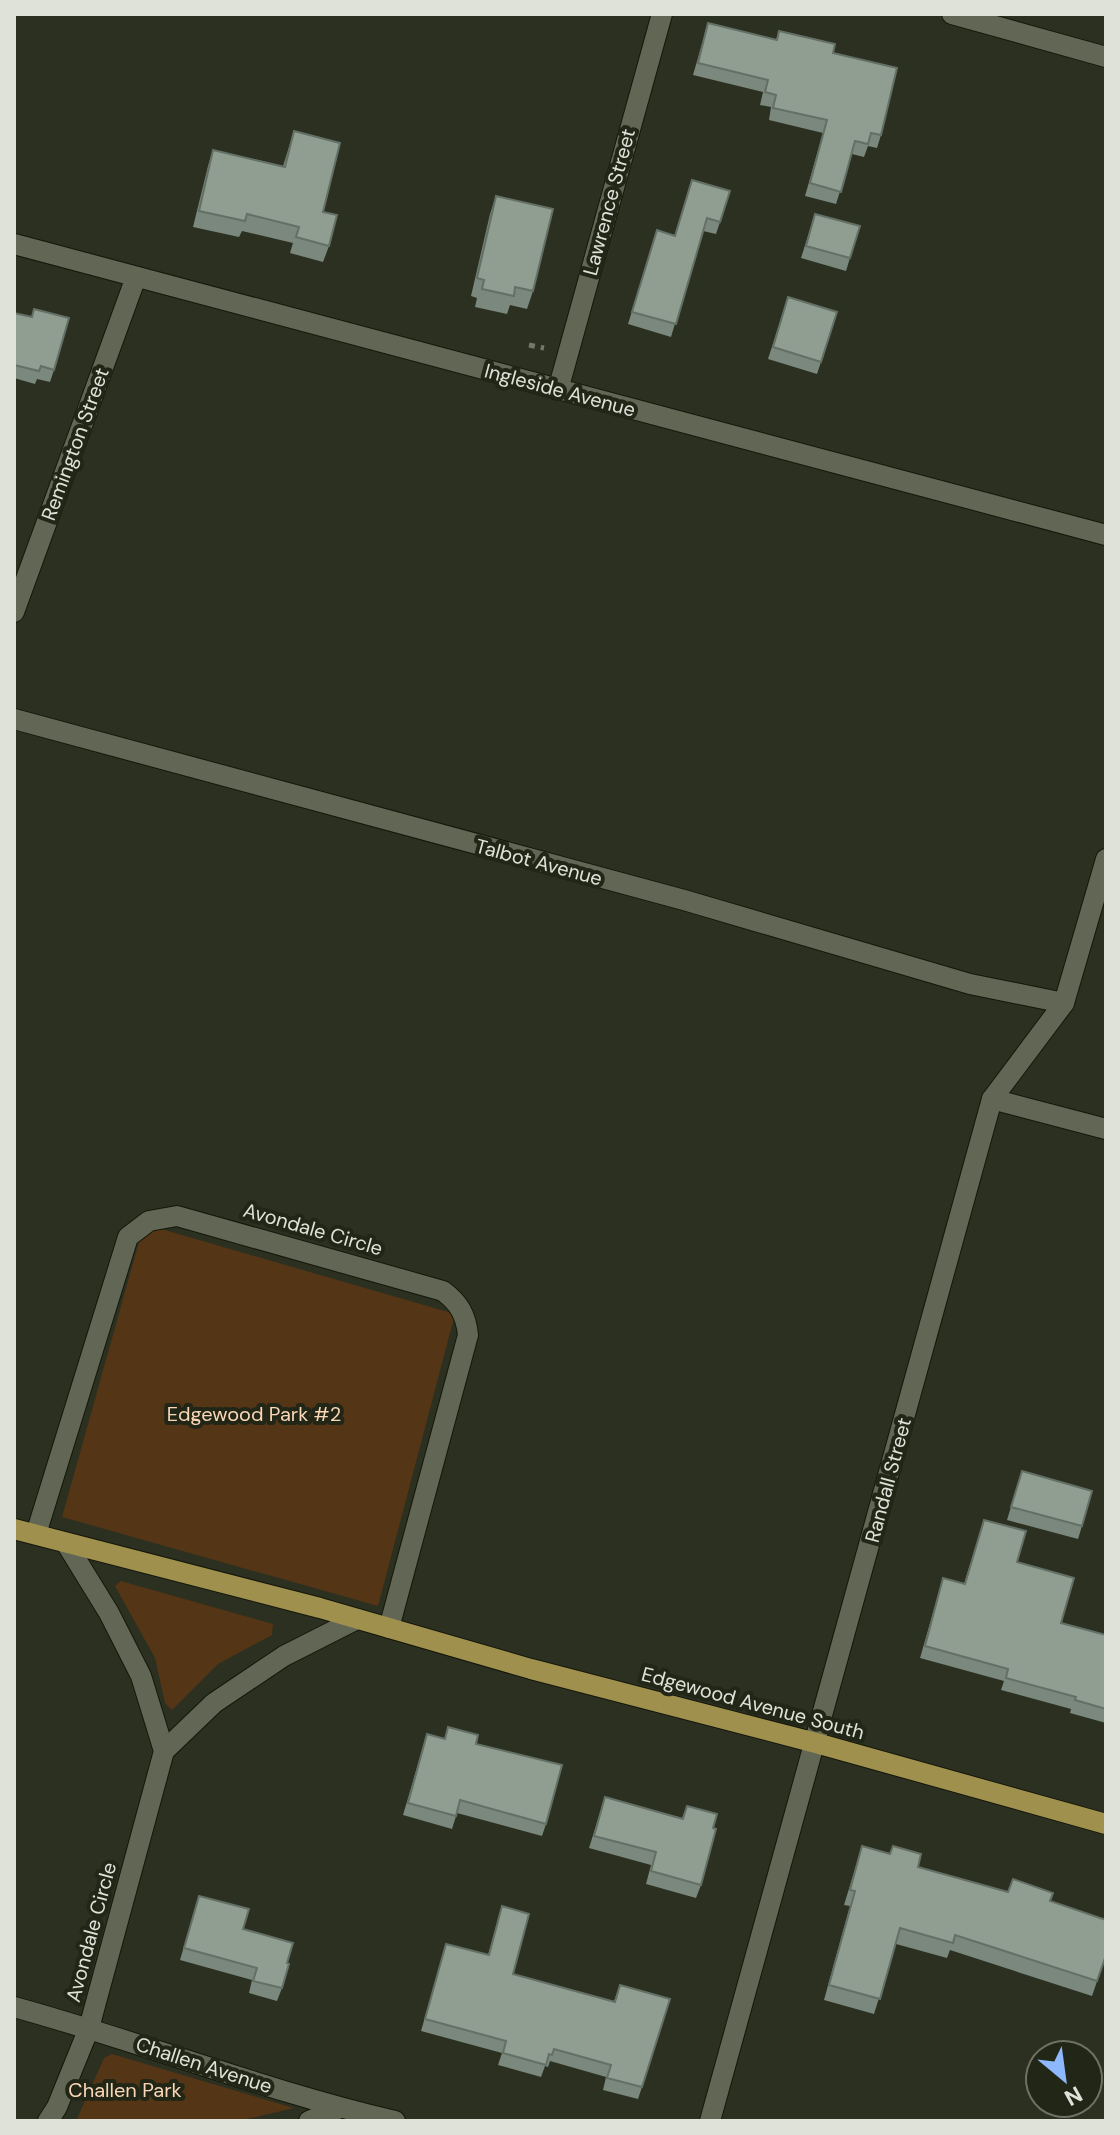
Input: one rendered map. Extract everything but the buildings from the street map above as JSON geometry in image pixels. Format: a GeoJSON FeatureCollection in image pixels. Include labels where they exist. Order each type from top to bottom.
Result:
{"type":"FeatureCollection","features":[{"type":"Feature","properties":{"kind":"main road"},"geometry":{"type":"LineString","coordinates":[[14,1529],[389,1628]]}},
{"type":"Feature","properties":{"kind":"main road","name":"Edgewood Avenue South"},"geometry":{"type":"LineString","coordinates":[[389,1628],[1106,1824]]}},
{"type":"Feature","properties":{"kind":"street","name":"Lawrence Street"},"geometry":{"type":"LineString","coordinates":[[558,390],[662,14]]}},
{"type":"Feature","properties":{"kind":"street"},"geometry":{"type":"LineString","coordinates":[[952,14],[1106,57]]}},
{"type":"Feature","properties":{"kind":"street","name":"Ingleside Avenue"},"geometry":{"type":"LineString","coordinates":[[14,244],[1106,535]]}},
{"type":"Feature","properties":{"kind":"street","name":"Remington Street"},"geometry":{"type":"LineString","coordinates":[[14,612],[136,277]]}},
{"type":"Feature","properties":{"kind":"street","name":"Talbot Avenue"},"geometry":{"type":"LineString","coordinates":[[14,719],[684,900],[970,984],[1064,1003]]}},
{"type":"Feature","properties":{"kind":"street","name":"Randall Street"},"geometry":{"type":"LineString","coordinates":[[710,2121],[992,1099],[1064,1003],[1106,859]]}},
{"type":"Feature","properties":{"kind":"street"},"geometry":{"type":"LineString","coordinates":[[992,1099],[1106,1129]]}},
{"type":"Feature","properties":{"kind":"street","name":"Avondale Circle"},"geometry":{"type":"LineString","coordinates":[[36,1534],[128,1237],[149,1221],[177,1216],[443,1291],[457,1301],[466,1319],[468,1335],[389,1628]]}},
{"type":"Feature","properties":{"kind":"street"},"geometry":{"type":"LineString","coordinates":[[66,1543],[109,1613],[141,1676],[164,1751],[214,1703],[284,1656],[357,1619]]}},
{"type":"Feature","properties":{"kind":"street","name":"Avondale Circle"},"geometry":{"type":"LineString","coordinates":[[48,2121],[57,2107],[89,2028],[164,1751]]}},
{"type":"Feature","properties":{"kind":"street","name":"Challen Avenue"},"geometry":{"type":"LineString","coordinates":[[14,2007],[340,2108],[395,2121]]}},
{"type":"Feature","properties":{"kind":"street"},"geometry":{"type":"LineString","coordinates":[[309,2121],[340,2108]]}},
{"type":"Feature","properties":{"kind":"path"},"geometry":{"type":"LineString","coordinates":[[529,345],[545,349]]}},
{"type":"Feature","properties":{"kind":"green space","name":"Edgewood Park #2"},"geometry":{"type":"Polygon","coordinates":[[[144,1224],[455,1314],[378,1606],[62,1517],[144,1224]]]}},
{"type":"Feature","properties":{"kind":"green space"},"geometry":{"type":"Polygon","coordinates":[[[121,1581],[273,1624],[272,1635],[218,1664],[172,1710],[165,1703],[155,1658],[115,1586],[121,1581]]]}},
{"type":"Feature","properties":{"kind":"green space","name":"Challen Park"},"geometry":{"type":"Polygon","coordinates":[[[112,2054],[294,2108],[239,2121],[76,2121],[104,2058],[112,2054]]]}}]}
